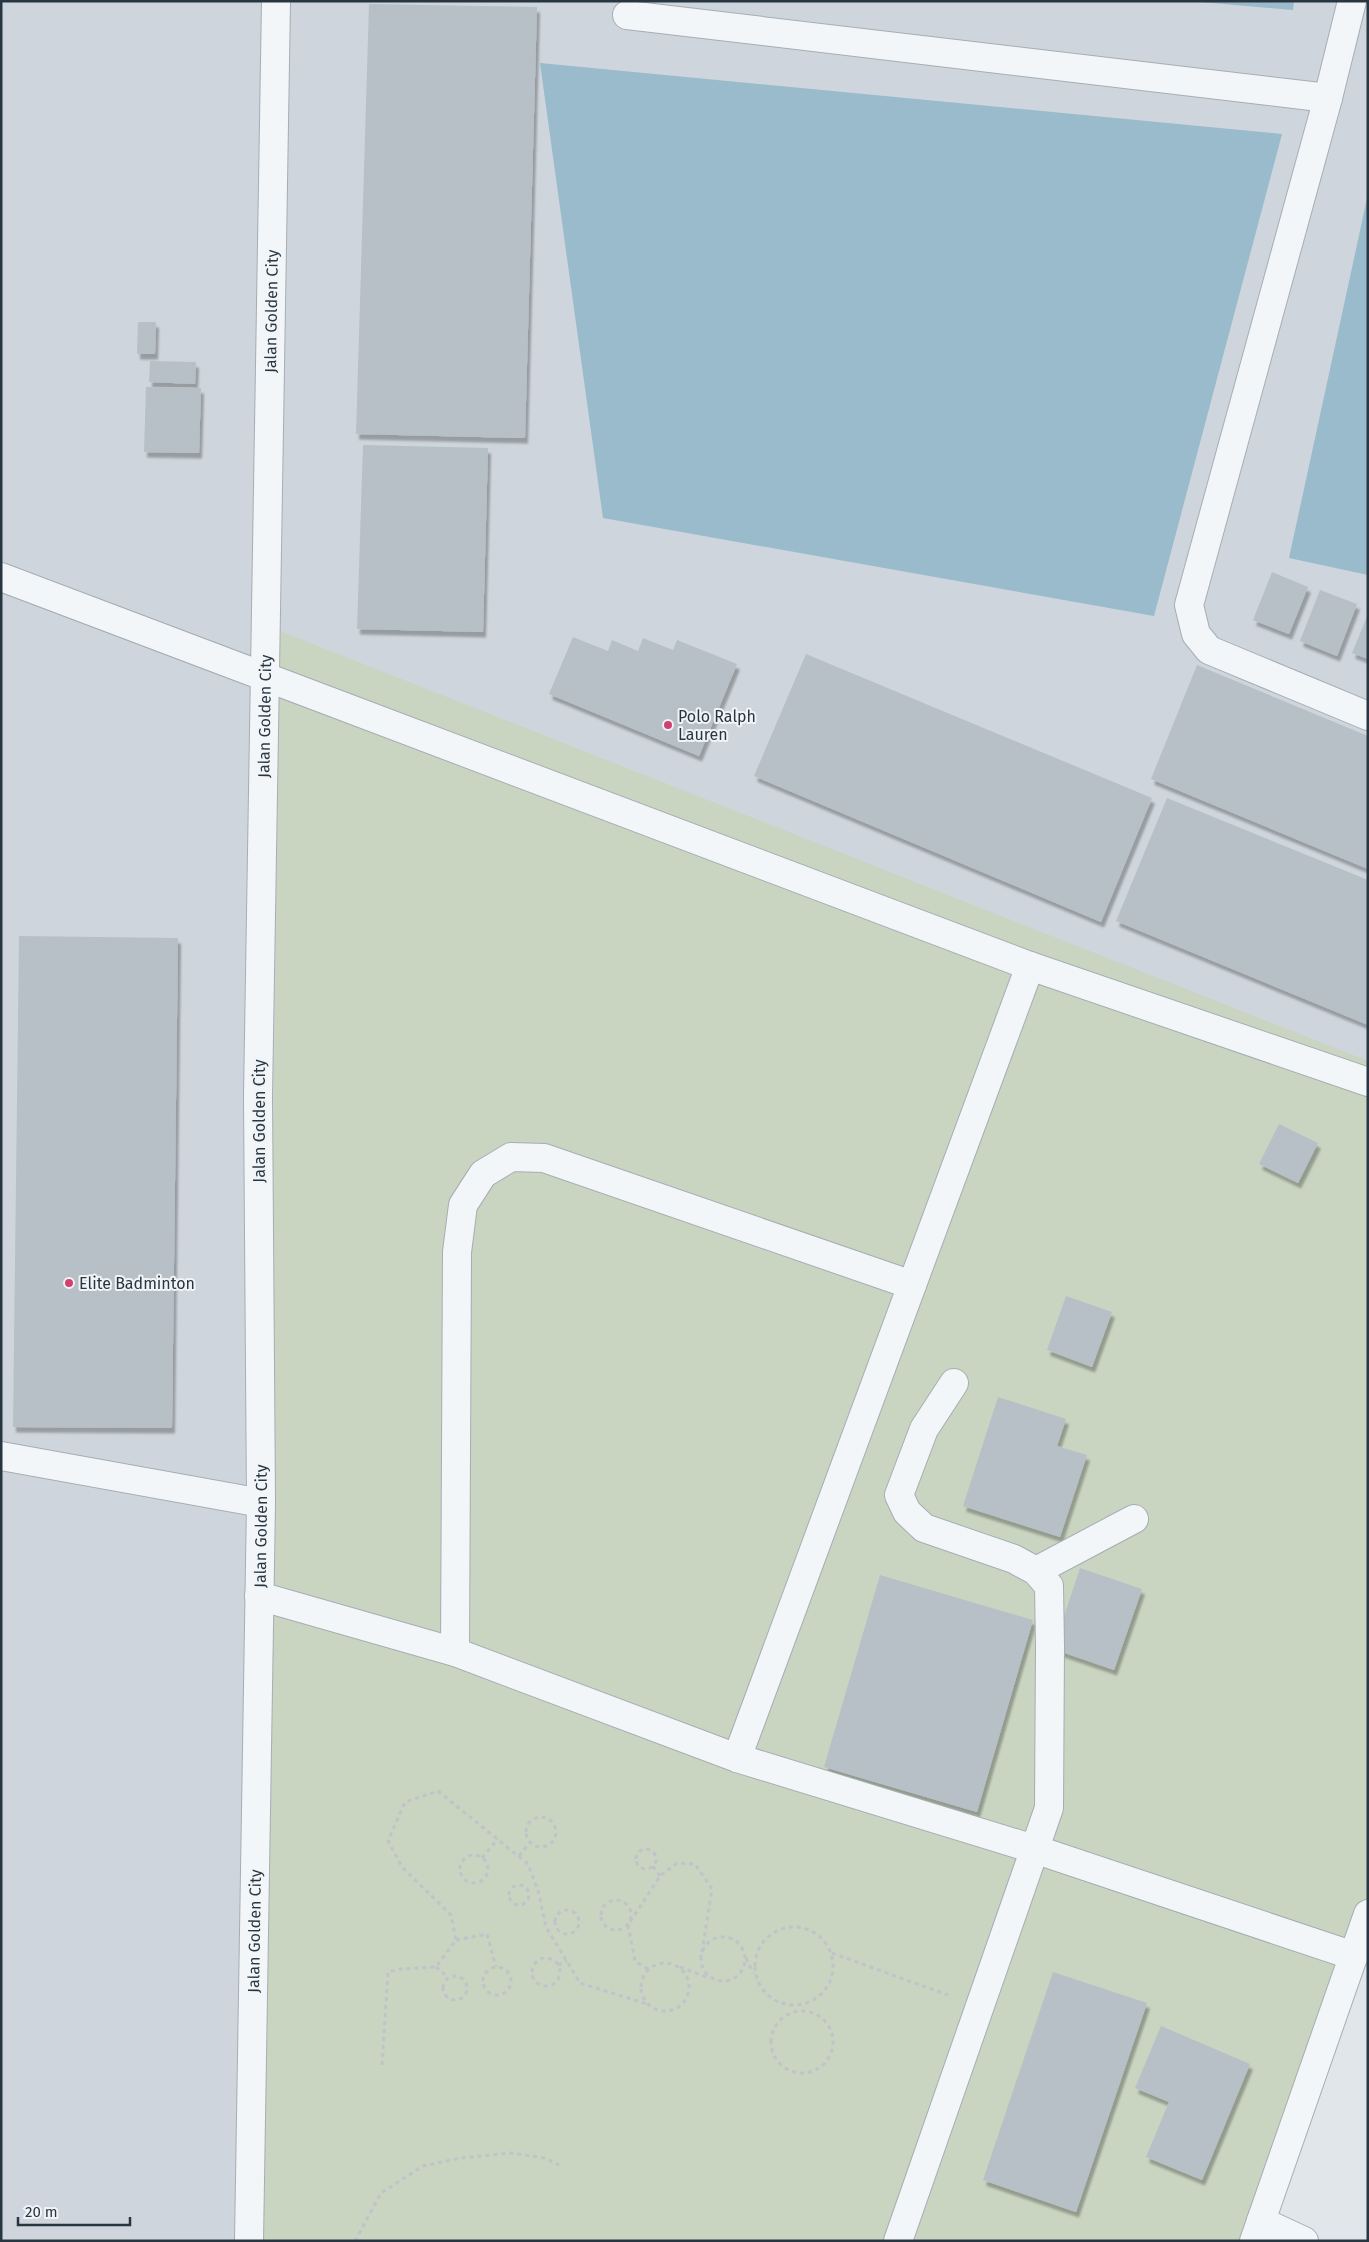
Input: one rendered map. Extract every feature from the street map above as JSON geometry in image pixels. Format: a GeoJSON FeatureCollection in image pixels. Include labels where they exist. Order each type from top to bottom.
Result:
{"type":"FeatureCollection","features":[{"type":"Feature","properties":{"kind":"street","name":"Jalan Golden City"},"geometry":{"type":"LineString","coordinates":[[249,2241],[261,1503],[258,1097],[276,1]]}},
{"type":"Feature","properties":{"kind":"street"},"geometry":{"type":"LineString","coordinates":[[1352,1],[1328,98],[1189,605],[1196,634],[1209,650],[1368,716]]}},
{"type":"Feature","properties":{"kind":"street"},"geometry":{"type":"LineString","coordinates":[[627,15],[1328,98]]}},
{"type":"Feature","properties":{"kind":"street"},"geometry":{"type":"LineString","coordinates":[[1,576],[266,679],[1030,966],[1368,1082]]}},
{"type":"Feature","properties":{"kind":"street"},"geometry":{"type":"LineString","coordinates":[[738,1758],[1030,966]]}},
{"type":"Feature","properties":{"kind":"street"},"geometry":{"type":"LineString","coordinates":[[455,1652],[457,1252],[463,1205],[483,1174],[511,1158],[544,1158],[912,1285]]}},
{"type":"Feature","properties":{"kind":"street"},"geometry":{"type":"LineString","coordinates":[[898,2241],[1049,1808],[1050,1647],[1048,1586],[1036,1571],[1014,1559],[924,1528],[907,1512],[899,1496],[924,1428],[954,1383]]}},
{"type":"Feature","properties":{"kind":"street"},"geometry":{"type":"LineString","coordinates":[[1,1456],[261,1503]]}},
{"type":"Feature","properties":{"kind":"street"},"geometry":{"type":"LineString","coordinates":[[1036,1571],[1134,1519]]}},
{"type":"Feature","properties":{"kind":"street"},"geometry":{"type":"LineString","coordinates":[[259,1596],[455,1652],[738,1758],[1034,1849],[1354,1956]]}},
{"type":"Feature","properties":{"kind":"street"},"geometry":{"type":"LineString","coordinates":[[1304,2241],[1257,2231],[1368,1914]]}},
{"type":"Feature","properties":{"kind":"path"},"geometry":{"type":"LineString","coordinates":[[456,1940],[451,1915],[402,1866],[388,1841],[405,1802],[438,1791],[528,1864],[548,1932],[580,1983],[647,2004],[660,2011],[668,2012],[682,2005],[689,1990],[685,1974],[675,1965]]}},
{"type":"Feature","properties":{"kind":"path"},"geometry":{"type":"LineString","coordinates":[[541,1817],[550,1820],[556,1832],[552,1841],[544,1846],[534,1845],[530,1842],[527,1828],[532,1820],[541,1817]]}},
{"type":"Feature","properties":{"kind":"path"},"geometry":{"type":"LineString","coordinates":[[482,1858],[498,1839]]}},
{"type":"Feature","properties":{"kind":"path"},"geometry":{"type":"LineString","coordinates":[[519,1856],[530,1842]]}},
{"type":"Feature","properties":{"kind":"path"},"geometry":{"type":"LineString","coordinates":[[640,1850],[650,1850],[655,1854],[656,1861],[653,1866],[647,1870],[638,1866],[636,1860],[640,1850]]}},
{"type":"Feature","properties":{"kind":"path"},"geometry":{"type":"LineString","coordinates":[[474,1855],[482,1858],[488,1870],[485,1879],[476,1883],[464,1879],[461,1870],[463,1862],[474,1855]]}},
{"type":"Feature","properties":{"kind":"path"},"geometry":{"type":"LineString","coordinates":[[648,1969],[635,1961],[628,1925],[630,1911],[625,1903],[620,1901],[611,1902],[603,1909],[602,1918],[606,1926],[620,1930],[628,1925],[660,1876],[677,1863],[695,1864],[712,1889],[702,1952],[702,1966],[710,1978],[716,1981]]}},
{"type":"Feature","properties":{"kind":"path"},"geometry":{"type":"LineString","coordinates":[[653,1866],[660,1876]]}},
{"type":"Feature","properties":{"kind":"path"},"geometry":{"type":"LineString","coordinates":[[530,1894],[527,1888],[519,1884],[510,1889],[509,1896],[515,1904],[522,1904],[527,1901],[530,1894],[537,1890]]}},
{"type":"Feature","properties":{"kind":"path"},"geometry":{"type":"LineString","coordinates":[[562,1910],[574,1912],[579,1919],[575,1931],[568,1934],[561,1932],[556,1926],[555,1919],[562,1910]]}},
{"type":"Feature","properties":{"kind":"path"},"geometry":{"type":"LineString","coordinates":[[548,1932],[556,1926]]}},
{"type":"Feature","properties":{"kind":"path"},"geometry":{"type":"LineString","coordinates":[[758,1983],[754,1971],[757,1952],[768,1937],[779,1930],[791,1927],[804,1928],[816,1933],[825,1942],[831,1953],[834,1967],[831,1980],[824,1991],[814,2000],[780,2019],[774,2028],[771,2038],[773,2053],[781,2066],[800,2073],[810,2071],[827,2060],[832,2050],[831,2031],[818,2015],[809,2011],[789,2014]]}},
{"type":"Feature","properties":{"kind":"path"},"geometry":{"type":"LineString","coordinates":[[436,1967],[456,1940],[487,1934],[496,1967]]}},
{"type":"Feature","properties":{"kind":"path"},"geometry":{"type":"LineString","coordinates":[[702,1952],[711,1940],[726,1937],[739,1944],[744,1950],[758,1983],[770,1998],[788,2006],[802,2005],[814,2000]]}},
{"type":"Feature","properties":{"kind":"path"},"geometry":{"type":"LineString","coordinates":[[831,1953],[979,2006]]}},
{"type":"Feature","properties":{"kind":"path"},"geometry":{"type":"LineString","coordinates":[[647,2004],[640,1990],[644,1975],[648,1969],[664,1962],[716,1981],[731,1981],[742,1972],[746,1958]]}},
{"type":"Feature","properties":{"kind":"path"},"geometry":{"type":"LineString","coordinates":[[552,1959],[558,1965],[560,1974],[556,1982],[547,1986],[535,1980],[533,1968],[539,1960],[552,1959]]}},
{"type":"Feature","properties":{"kind":"path"},"geometry":{"type":"LineString","coordinates":[[558,1965],[567,1961]]}},
{"type":"Feature","properties":{"kind":"path"},"geometry":{"type":"LineString","coordinates":[[382,2065],[388,1972],[400,1968],[436,1967],[448,1977],[457,1976],[464,1980],[468,1988],[462,1999],[451,2000],[444,1996],[443,1984],[448,1977]]}},
{"type":"Feature","properties":{"kind":"path"},"geometry":{"type":"LineString","coordinates":[[496,1967],[501,1967],[509,1972],[511,1981],[508,1989],[496,1995],[487,1991],[483,1983],[488,1970],[496,1967]]}},
{"type":"Feature","properties":{"kind":"path"},"geometry":{"type":"LineString","coordinates":[[355,2241],[380,2193],[422,2166],[460,2158],[511,2153],[545,2158],[559,2165]]}},
{"type":"Feature","properties":{"kind":"shaded area"},"geometry":{"type":"Polygon","coordinates":[[[1,1],[1368,1],[1368,1836],[1245,2241],[1,2241],[1,1]]]}},
{"type":"Feature","properties":{"kind":"green space"},"geometry":{"type":"Polygon","coordinates":[[[280,631],[1368,1061],[1368,1917],[1251,2241],[258,2241],[280,631]]]}},
{"type":"Feature","properties":{"kind":"water"},"geometry":{"type":"Polygon","coordinates":[[[1189,1],[1294,1],[1293,10],[1189,1]]]}},
{"type":"Feature","properties":{"kind":"water"},"geometry":{"type":"Polygon","coordinates":[[[540,63],[1282,134],[1154,616],[603,518],[540,63]]]}},
{"type":"Feature","properties":{"kind":"water"},"geometry":{"type":"Polygon","coordinates":[[[1368,194],[1368,575],[1289,558],[1368,194]]]}},
{"type":"Feature","properties":{"kind":"building"},"geometry":{"type":"Polygon","coordinates":[[[369,4],[537,7],[525,438],[356,434],[369,4]]]}},
{"type":"Feature","properties":{"kind":"building"},"geometry":{"type":"Polygon","coordinates":[[[138,322],[156,322],[155,354],[137,354],[138,322]]]}},
{"type":"Feature","properties":{"kind":"building"},"geometry":{"type":"Polygon","coordinates":[[[150,361],[196,362],[195,384],[149,382],[150,361]]]}},
{"type":"Feature","properties":{"kind":"building"},"geometry":{"type":"Polygon","coordinates":[[[146,387],[201,388],[199,453],[144,452],[146,387]]]}},
{"type":"Feature","properties":{"kind":"building"},"geometry":{"type":"Polygon","coordinates":[[[363,445],[488,448],[483,632],[357,629],[363,445]]]}},
{"type":"Feature","properties":{"kind":"building"},"geometry":{"type":"Polygon","coordinates":[[[1272,572],[1308,587],[1289,634],[1253,620],[1272,572]]]}},
{"type":"Feature","properties":{"kind":"building"},"geometry":{"type":"Polygon","coordinates":[[[1320,590],[1357,604],[1337,656],[1300,641],[1320,590]]]}},
{"type":"Feature","properties":{"kind":"building"},"geometry":{"type":"Polygon","coordinates":[[[1368,614],[1368,659],[1352,653],[1368,614]]]}},
{"type":"Feature","properties":{"kind":"building","name":"Polo Ralph Lauren"},"geometry":{"type":"Polygon","coordinates":[[[573,637],[608,651],[612,640],[638,651],[643,638],[673,650],[677,640],[737,664],[699,756],[549,694],[573,637]]]}},
{"type":"Feature","properties":{"kind":"building"},"geometry":{"type":"Polygon","coordinates":[[[806,654],[1152,798],[1101,922],[754,776],[806,654]]]}},
{"type":"Feature","properties":{"kind":"building"},"geometry":{"type":"Polygon","coordinates":[[[1197,665],[1368,736],[1368,869],[1151,779],[1197,665]]]}},
{"type":"Feature","properties":{"kind":"building"},"geometry":{"type":"Polygon","coordinates":[[[1167,798],[1368,880],[1368,1025],[1116,921],[1167,798]]]}},
{"type":"Feature","properties":{"kind":"building"},"geometry":{"type":"Polygon","coordinates":[[[19,936],[178,938],[172,1428],[13,1427],[19,936]]]}},
{"type":"Feature","properties":{"kind":"building"},"geometry":{"type":"Polygon","coordinates":[[[1279,1124],[1318,1143],[1298,1183],[1259,1164],[1279,1124]]]}},
{"type":"Feature","properties":{"kind":"building"},"geometry":{"type":"Polygon","coordinates":[[[1066,1296],[1112,1312],[1092,1367],[1047,1350],[1066,1296]]]}},
{"type":"Feature","properties":{"kind":"building"},"geometry":{"type":"Polygon","coordinates":[[[998,1397],[1066,1419],[1057,1446],[1087,1455],[1060,1537],[963,1506],[998,1397]]]}},
{"type":"Feature","properties":{"kind":"building"},"geometry":{"type":"Polygon","coordinates":[[[1080,1568],[1142,1589],[1114,1670],[1053,1649],[1080,1568]]]}},
{"type":"Feature","properties":{"kind":"building"},"geometry":{"type":"Polygon","coordinates":[[[880,1575],[1033,1620],[977,1812],[824,1767],[880,1575]]]}},
{"type":"Feature","properties":{"kind":"building"},"geometry":{"type":"Polygon","coordinates":[[[1053,1972],[1147,2003],[1076,2212],[983,2180],[1053,1972]]]}},
{"type":"Feature","properties":{"kind":"building"},"geometry":{"type":"Polygon","coordinates":[[[1161,2026],[1250,2064],[1202,2180],[1146,2157],[1169,2102],[1135,2088],[1161,2026]]]}},
{"type":"Feature","properties":{"kind":"place","name":"Polo Ralph Lauren"},"geometry":{"type":"Point","coordinates":[668,725]}},
{"type":"Feature","properties":{"kind":"place","name":"Elite Badminton"},"geometry":{"type":"Point","coordinates":[69,1283]}}]}
